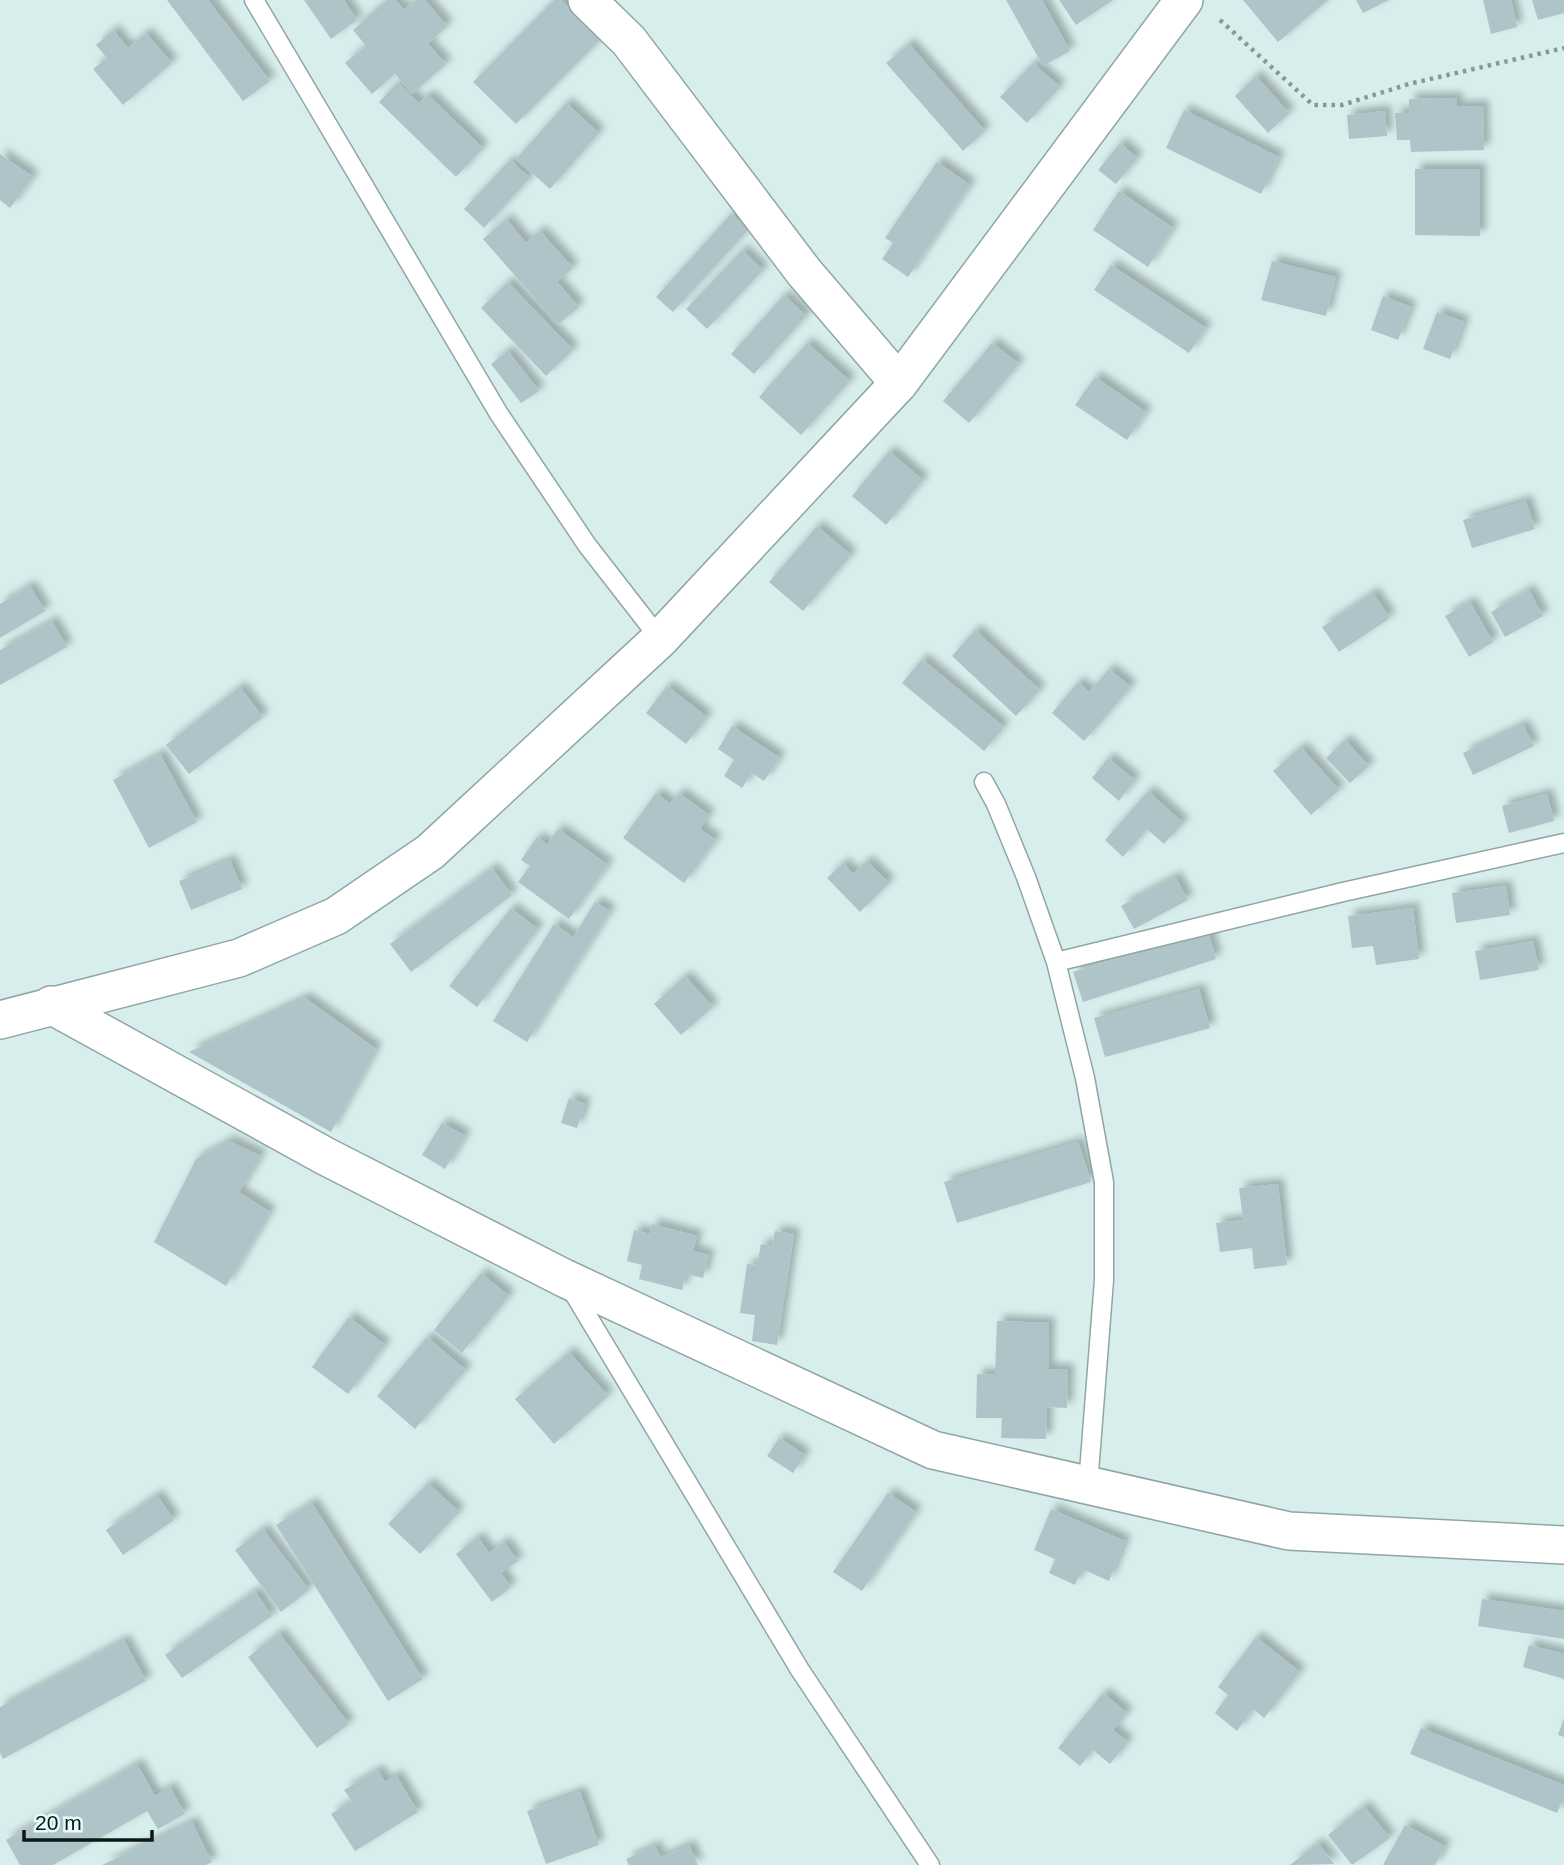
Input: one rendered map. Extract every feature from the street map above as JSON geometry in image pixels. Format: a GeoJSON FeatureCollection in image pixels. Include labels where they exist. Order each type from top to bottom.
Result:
{"type":"FeatureCollection","features":[{"type":"Feature","properties":{"kind":"street"},"geometry":{"type":"LineString","coordinates":[[587,0],[629,41],[804,272],[898,383]]}},
{"type":"Feature","properties":{"kind":"street"},"geometry":{"type":"LineString","coordinates":[[0,1020],[239,958],[336,916],[430,852],[660,639],[898,383],[1184,0]]}},
{"type":"Feature","properties":{"kind":"street"},"geometry":{"type":"LineString","coordinates":[[51,1005],[325,1156],[564,1278],[933,1450],[1289,1531],[1564,1545]]}},
{"type":"Feature","properties":{"kind":"lane"},"geometry":{"type":"LineString","coordinates":[[254,0],[499,414],[587,545],[660,639]]}},
{"type":"Feature","properties":{"kind":"lane"},"geometry":{"type":"LineString","coordinates":[[984,782],[1026,877],[1056,962],[1085,1078],[1104,1182],[1104,1280],[1088,1485]]}},
{"type":"Feature","properties":{"kind":"lane"},"geometry":{"type":"LineString","coordinates":[[1056,962],[1343,891],[1564,843]]}},
{"type":"Feature","properties":{"kind":"lane"},"geometry":{"type":"LineString","coordinates":[[564,1278],[800,1670],[930,1865]]}},
{"type":"Feature","properties":{"kind":"path"},"geometry":{"type":"LineString","coordinates":[[1218,18],[1313,105],[1342,105],[1409,84],[1564,48]]}},
{"type":"Feature","properties":{"kind":"building"},"geometry":{"type":"Polygon","coordinates":[[[167,0],[208,0],[270,81],[243,101],[167,0]]]}},
{"type":"Feature","properties":{"kind":"building"},"geometry":{"type":"Polygon","coordinates":[[[304,0],[344,0],[357,20],[331,39],[304,0]]]}},
{"type":"Feature","properties":{"kind":"building"},"geometry":{"type":"Polygon","coordinates":[[[387,0],[395,0],[404,10],[416,0],[425,0],[447,26],[428,44],[446,64],[412,94],[395,74],[372,94],[345,63],[366,46],[353,30],[387,0]]]}},
{"type":"Feature","properties":{"kind":"building"},"geometry":{"type":"Polygon","coordinates":[[[554,0],[561,0],[601,39],[516,124],[473,82],[554,0]]]}},
{"type":"Feature","properties":{"kind":"building"},"geometry":{"type":"Polygon","coordinates":[[[1006,0],[1042,0],[1070,51],[1043,66],[1006,0]]]}},
{"type":"Feature","properties":{"kind":"building"},"geometry":{"type":"Polygon","coordinates":[[[1059,0],[1113,0],[1076,25],[1059,0]]]}},
{"type":"Feature","properties":{"kind":"building"},"geometry":{"type":"Polygon","coordinates":[[[1243,0],[1328,0],[1278,42],[1243,0]]]}},
{"type":"Feature","properties":{"kind":"building"},"geometry":{"type":"Polygon","coordinates":[[[1356,0],[1389,0],[1363,13],[1356,0]]]}},
{"type":"Feature","properties":{"kind":"building"},"geometry":{"type":"Polygon","coordinates":[[[1483,0],[1511,0],[1517,27],[1491,34],[1483,0]]]}},
{"type":"Feature","properties":{"kind":"building"},"geometry":{"type":"Polygon","coordinates":[[[1532,0],[1564,0],[1564,13],[1538,20],[1532,0]]]}},
{"type":"Feature","properties":{"kind":"building"},"geometry":{"type":"Polygon","coordinates":[[[113,30],[128,48],[146,33],[172,63],[123,105],[93,69],[107,58],[96,45],[113,30]]]}},
{"type":"Feature","properties":{"kind":"building"},"geometry":{"type":"Polygon","coordinates":[[[909,44],[985,131],[963,151],[886,63],[909,44]]]}},
{"type":"Feature","properties":{"kind":"building"},"geometry":{"type":"Polygon","coordinates":[[[1033,63],[1060,87],[1027,123],[1000,97],[1033,63]]]}},
{"type":"Feature","properties":{"kind":"building"},"geometry":{"type":"Polygon","coordinates":[[[1256,76],[1289,113],[1268,133],[1235,96],[1256,76]]]}},
{"type":"Feature","properties":{"kind":"building"},"geometry":{"type":"Polygon","coordinates":[[[398,82],[419,103],[428,95],[483,148],[456,177],[379,102],[398,82]]]}},
{"type":"Feature","properties":{"kind":"building"},"geometry":{"type":"Polygon","coordinates":[[[1457,98],[1457,107],[1483,106],[1484,150],[1411,152],[1410,140],[1397,140],[1395,113],[1409,113],[1409,99],[1457,98]]]}},
{"type":"Feature","properties":{"kind":"building"},"geometry":{"type":"Polygon","coordinates":[[[566,103],[599,133],[550,189],[516,159],[566,103]]]}},
{"type":"Feature","properties":{"kind":"building"},"geometry":{"type":"Polygon","coordinates":[[[1184,110],[1279,157],[1261,194],[1166,148],[1184,110]]]}},
{"type":"Feature","properties":{"kind":"building"},"geometry":{"type":"Polygon","coordinates":[[[1385,111],[1387,136],[1349,139],[1347,115],[1385,111]]]}},
{"type":"Feature","properties":{"kind":"building"},"geometry":{"type":"Polygon","coordinates":[[[1120,143],[1137,158],[1116,184],[1098,170],[1120,143]]]}},
{"type":"Feature","properties":{"kind":"building"},"geometry":{"type":"Polygon","coordinates":[[[0,154],[33,177],[10,208],[0,200],[0,154]]]}},
{"type":"Feature","properties":{"kind":"building"},"geometry":{"type":"Polygon","coordinates":[[[510,160],[530,178],[484,228],[464,209],[510,160]]]}},
{"type":"Feature","properties":{"kind":"building"},"geometry":{"type":"Polygon","coordinates":[[[937,162],[970,185],[908,277],[882,259],[893,243],[885,238],[937,162]]]}},
{"type":"Feature","properties":{"kind":"building"},"geometry":{"type":"Polygon","coordinates":[[[1415,169],[1480,169],[1480,236],[1415,235],[1415,169]]]}},
{"type":"Feature","properties":{"kind":"building"},"geometry":{"type":"Polygon","coordinates":[[[1119,191],[1173,228],[1148,267],[1093,230],[1119,191]]]}},
{"type":"Feature","properties":{"kind":"building"},"geometry":{"type":"Polygon","coordinates":[[[731,214],[749,229],[673,312],[656,297],[731,214]]]}},
{"type":"Feature","properties":{"kind":"building"},"geometry":{"type":"Polygon","coordinates":[[[506,219],[526,243],[540,231],[573,268],[557,282],[579,307],[558,325],[483,239],[506,219]]]}},
{"type":"Feature","properties":{"kind":"building"},"geometry":{"type":"Polygon","coordinates":[[[742,250],[763,270],[707,329],[686,309],[742,250]]]}},
{"type":"Feature","properties":{"kind":"building"},"geometry":{"type":"Polygon","coordinates":[[[1272,261],[1336,277],[1326,316],[1261,300],[1272,261]]]}},
{"type":"Feature","properties":{"kind":"building"},"geometry":{"type":"Polygon","coordinates":[[[1111,265],[1206,328],[1189,353],[1094,290],[1111,265]]]}},
{"type":"Feature","properties":{"kind":"building"},"geometry":{"type":"Polygon","coordinates":[[[508,282],[573,350],[546,376],[481,308],[508,282]]]}},
{"type":"Feature","properties":{"kind":"building"},"geometry":{"type":"Polygon","coordinates":[[[784,295],[806,316],[754,374],[731,354],[784,295]]]}},
{"type":"Feature","properties":{"kind":"building"},"geometry":{"type":"Polygon","coordinates":[[[1383,296],[1411,307],[1398,340],[1371,330],[1383,296]]]}},
{"type":"Feature","properties":{"kind":"building"},"geometry":{"type":"Polygon","coordinates":[[[1437,312],[1464,322],[1450,359],[1423,349],[1437,312]]]}},
{"type":"Feature","properties":{"kind":"building"},"geometry":{"type":"Polygon","coordinates":[[[807,343],[850,381],[801,435],[759,397],[807,343]]]}},
{"type":"Feature","properties":{"kind":"building"},"geometry":{"type":"Polygon","coordinates":[[[992,343],[1019,364],[969,423],[943,401],[992,343]]]}},
{"type":"Feature","properties":{"kind":"building"},"geometry":{"type":"Polygon","coordinates":[[[508,351],[539,391],[521,403],[491,364],[508,351]]]}},
{"type":"Feature","properties":{"kind":"building"},"geometry":{"type":"Polygon","coordinates":[[[1095,377],[1146,412],[1127,440],[1075,405],[1095,377]]]}},
{"type":"Feature","properties":{"kind":"building"},"geometry":{"type":"Polygon","coordinates":[[[889,451],[923,480],[886,525],[852,496],[889,451]]]}},
{"type":"Feature","properties":{"kind":"building"},"geometry":{"type":"Polygon","coordinates":[[[1526,501],[1535,529],[1472,548],[1463,520],[1526,501]]]}},
{"type":"Feature","properties":{"kind":"building"},"geometry":{"type":"Polygon","coordinates":[[[817,526],[851,555],[803,611],[769,582],[817,526]]]}},
{"type":"Feature","properties":{"kind":"building"},"geometry":{"type":"Polygon","coordinates":[[[30,586],[45,611],[0,638],[0,604],[30,586]]]}},
{"type":"Feature","properties":{"kind":"building"},"geometry":{"type":"Polygon","coordinates":[[[1529,590],[1543,616],[1505,637],[1491,612],[1529,590]]]}},
{"type":"Feature","properties":{"kind":"building"},"geometry":{"type":"Polygon","coordinates":[[[1373,593],[1390,618],[1339,652],[1322,627],[1373,593]]]}},
{"type":"Feature","properties":{"kind":"building"},"geometry":{"type":"Polygon","coordinates":[[[1470,602],[1493,642],[1469,657],[1445,616],[1470,602]]]}},
{"type":"Feature","properties":{"kind":"building"},"geometry":{"type":"Polygon","coordinates":[[[52,621],[67,647],[0,685],[0,650],[52,621]]]}},
{"type":"Feature","properties":{"kind":"building"},"geometry":{"type":"Polygon","coordinates":[[[975,630],[1040,690],[1016,716],[952,656],[975,630]]]}},
{"type":"Feature","properties":{"kind":"building"},"geometry":{"type":"Polygon","coordinates":[[[922,659],[1004,727],[984,751],[902,683],[922,659]]]}},
{"type":"Feature","properties":{"kind":"building"},"geometry":{"type":"Polygon","coordinates":[[[1109,669],[1131,687],[1084,741],[1052,713],[1078,682],[1089,692],[1109,669]]]}},
{"type":"Feature","properties":{"kind":"building"},"geometry":{"type":"Polygon","coordinates":[[[667,686],[707,717],[686,744],[646,713],[667,686]]]}},
{"type":"Feature","properties":{"kind":"building"},"geometry":{"type":"Polygon","coordinates":[[[240,687],[263,717],[189,774],[166,745],[240,687]]]}},
{"type":"Feature","properties":{"kind":"building"},"geometry":{"type":"Polygon","coordinates":[[[1523,725],[1534,746],[1473,775],[1463,753],[1523,725]]]}},
{"type":"Feature","properties":{"kind":"building"},"geometry":{"type":"Polygon","coordinates":[[[732,726],[780,758],[764,781],[752,773],[742,788],[724,776],[734,760],[718,749],[732,726]]]}},
{"type":"Feature","properties":{"kind":"building"},"geometry":{"type":"Polygon","coordinates":[[[1345,740],[1369,766],[1350,783],[1326,758],[1345,740]]]}},
{"type":"Feature","properties":{"kind":"building"},"geometry":{"type":"Polygon","coordinates":[[[1301,747],[1339,790],[1311,815],[1273,771],[1301,747]]]}},
{"type":"Feature","properties":{"kind":"building"},"geometry":{"type":"Polygon","coordinates":[[[160,754],[197,822],[149,848],[113,780],[160,754]]]}},
{"type":"Feature","properties":{"kind":"building"},"geometry":{"type":"Polygon","coordinates":[[[1108,758],[1135,780],[1119,801],[1092,778],[1108,758]]]}},
{"type":"Feature","properties":{"kind":"building"},"geometry":{"type":"Polygon","coordinates":[[[1148,791],[1183,823],[1164,844],[1147,829],[1123,857],[1105,840],[1148,791]]]}},
{"type":"Feature","properties":{"kind":"building"},"geometry":{"type":"Polygon","coordinates":[[[656,793],[670,804],[679,793],[709,815],[700,829],[716,840],[684,883],[623,838],[656,793]]]}},
{"type":"Feature","properties":{"kind":"building"},"geometry":{"type":"Polygon","coordinates":[[[1547,794],[1554,821],[1509,833],[1502,806],[1547,794]]]}},
{"type":"Feature","properties":{"kind":"building"},"geometry":{"type":"Polygon","coordinates":[[[558,829],[608,865],[569,919],[518,882],[530,866],[521,860],[537,837],[547,845],[558,829]]]}},
{"type":"Feature","properties":{"kind":"building"},"geometry":{"type":"Polygon","coordinates":[[[230,860],[242,889],[191,910],[179,881],[230,860]]]}},
{"type":"Feature","properties":{"kind":"building"},"geometry":{"type":"Polygon","coordinates":[[[867,861],[889,883],[860,912],[827,878],[843,863],[853,874],[867,861]]]}},
{"type":"Feature","properties":{"kind":"building"},"geometry":{"type":"Polygon","coordinates":[[[492,868],[512,895],[411,972],[390,944],[492,868]]]}},
{"type":"Feature","properties":{"kind":"building"},"geometry":{"type":"Polygon","coordinates":[[[1175,877],[1188,900],[1134,929],[1121,906],[1175,877]]]}},
{"type":"Feature","properties":{"kind":"building"},"geometry":{"type":"Polygon","coordinates":[[[1506,886],[1510,915],[1456,923],[1452,893],[1506,886]]]}},
{"type":"Feature","properties":{"kind":"building"},"geometry":{"type":"Polygon","coordinates":[[[595,902],[610,911],[527,1042],[493,1021],[554,924],[573,937],[595,902]]]}},
{"type":"Feature","properties":{"kind":"building"},"geometry":{"type":"Polygon","coordinates":[[[511,908],[538,929],[477,1007],[449,986],[511,908]]]}},
{"type":"Feature","properties":{"kind":"building"},"geometry":{"type":"Polygon","coordinates":[[[1413,908],[1419,959],[1376,965],[1373,946],[1352,948],[1348,916],[1413,908]]]}},
{"type":"Feature","properties":{"kind":"building"},"geometry":{"type":"Polygon","coordinates":[[[1207,929],[1216,959],[1083,1002],[1073,972],[1207,929]]]}},
{"type":"Feature","properties":{"kind":"building"},"geometry":{"type":"Polygon","coordinates":[[[1533,941],[1539,970],[1480,980],[1475,951],[1533,941]]]}},
{"type":"Feature","properties":{"kind":"building"},"geometry":{"type":"Polygon","coordinates":[[[685,976],[713,1007],[681,1035],[654,1004],[685,976]]]}},
{"type":"Feature","properties":{"kind":"building"},"geometry":{"type":"Polygon","coordinates":[[[1199,989],[1210,1028],[1105,1057],[1094,1018],[1199,989]]]}},
{"type":"Feature","properties":{"kind":"building"},"geometry":{"type":"Polygon","coordinates":[[[305,998],[376,1049],[331,1132],[189,1052],[305,998]]]}},
{"type":"Feature","properties":{"kind":"building"},"geometry":{"type":"Polygon","coordinates":[[[569,1098],[585,1104],[577,1128],[561,1123],[569,1098]]]}},
{"type":"Feature","properties":{"kind":"building"},"geometry":{"type":"Polygon","coordinates":[[[442,1123],[465,1136],[445,1169],[422,1155],[442,1123]]]}},
{"type":"Feature","properties":{"kind":"building"},"geometry":{"type":"Polygon","coordinates":[[[229,1141],[261,1156],[239,1192],[270,1212],[226,1286],[154,1242],[196,1159],[229,1141]]]}},
{"type":"Feature","properties":{"kind":"building"},"geometry":{"type":"Polygon","coordinates":[[[1078,1142],[1091,1182],[957,1223],[944,1182],[1078,1142]]]}},
{"type":"Feature","properties":{"kind":"building"},"geometry":{"type":"Polygon","coordinates":[[[1278,1184],[1287,1265],[1254,1269],[1252,1248],[1220,1252],[1216,1223],[1243,1220],[1239,1188],[1278,1184]]]}},
{"type":"Feature","properties":{"kind":"building"},"geometry":{"type":"Polygon","coordinates":[[[652,1224],[697,1236],[693,1251],[709,1255],[703,1278],[686,1274],[682,1290],[639,1279],[642,1265],[627,1261],[634,1230],[650,1234],[652,1224]]]}},
{"type":"Feature","properties":{"kind":"building"},"geometry":{"type":"Polygon","coordinates":[[[775,1231],[794,1234],[777,1345],[752,1341],[755,1315],[740,1313],[747,1264],[757,1265],[761,1244],[772,1246],[775,1231]]]}},
{"type":"Feature","properties":{"kind":"building"},"geometry":{"type":"Polygon","coordinates":[[[481,1273],[509,1296],[462,1353],[434,1330],[481,1273]]]}},
{"type":"Feature","properties":{"kind":"building"},"geometry":{"type":"Polygon","coordinates":[[[349,1317],[385,1345],[348,1394],[312,1367],[349,1317]]]}},
{"type":"Feature","properties":{"kind":"building"},"geometry":{"type":"Polygon","coordinates":[[[997,1321],[1049,1323],[1048,1369],[1068,1370],[1067,1408],[1047,1407],[1046,1439],[1001,1438],[1002,1418],[976,1418],[977,1374],[995,1375],[997,1321]]]}},
{"type":"Feature","properties":{"kind":"building"},"geometry":{"type":"Polygon","coordinates":[[[427,1337],[466,1370],[415,1429],[377,1396],[427,1337]]]}},
{"type":"Feature","properties":{"kind":"building"},"geometry":{"type":"Polygon","coordinates":[[[569,1352],[608,1396],[554,1444],[515,1399],[569,1352]]]}},
{"type":"Feature","properties":{"kind":"building"},"geometry":{"type":"Polygon","coordinates":[[[779,1438],[805,1455],[793,1473],[767,1456],[779,1438]]]}},
{"type":"Feature","properties":{"kind":"building"},"geometry":{"type":"Polygon","coordinates":[[[428,1483],[459,1512],[420,1554],[388,1524],[428,1483]]]}},
{"type":"Feature","properties":{"kind":"building"},"geometry":{"type":"Polygon","coordinates":[[[888,1493],[916,1512],[862,1591],[833,1572],[888,1493]]]}},
{"type":"Feature","properties":{"kind":"building"},"geometry":{"type":"Polygon","coordinates":[[[157,1495],[174,1520],[123,1555],[106,1530],[157,1495]]]}},
{"type":"Feature","properties":{"kind":"building"},"geometry":{"type":"Polygon","coordinates":[[[312,1503],[423,1679],[388,1701],[276,1525],[312,1503]]]}},
{"type":"Feature","properties":{"kind":"building"},"geometry":{"type":"Polygon","coordinates":[[[1051,1509],[1125,1541],[1109,1581],[1082,1569],[1075,1585],[1049,1573],[1055,1559],[1034,1550],[1051,1509]]]}},
{"type":"Feature","properties":{"kind":"building"},"geometry":{"type":"Polygon","coordinates":[[[263,1529],[309,1590],[281,1612],[235,1550],[263,1529]]]}},
{"type":"Feature","properties":{"kind":"building"},"geometry":{"type":"Polygon","coordinates":[[[478,1537],[489,1553],[504,1542],[518,1561],[501,1573],[511,1587],[492,1602],[456,1554],[478,1537]]]}},
{"type":"Feature","properties":{"kind":"building"},"geometry":{"type":"Polygon","coordinates":[[[255,1591],[272,1616],[182,1678],[165,1655],[255,1591]]]}},
{"type":"Feature","properties":{"kind":"building"},"geometry":{"type":"Polygon","coordinates":[[[1482,1599],[1564,1611],[1564,1639],[1478,1626],[1482,1599]]]}},
{"type":"Feature","properties":{"kind":"building"},"geometry":{"type":"Polygon","coordinates":[[[279,1633],[349,1724],[317,1748],[248,1657],[279,1633]]]}},
{"type":"Feature","properties":{"kind":"building"},"geometry":{"type":"Polygon","coordinates":[[[1256,1637],[1300,1672],[1264,1718],[1253,1709],[1237,1731],[1215,1713],[1228,1695],[1218,1687],[1256,1637]]]}},
{"type":"Feature","properties":{"kind":"building"},"geometry":{"type":"Polygon","coordinates":[[[124,1640],[146,1681],[3,1759],[0,1753],[0,1707],[124,1640]]]}},
{"type":"Feature","properties":{"kind":"building"},"geometry":{"type":"Polygon","coordinates":[[[1529,1645],[1564,1654],[1564,1679],[1523,1667],[1529,1645]]]}},
{"type":"Feature","properties":{"kind":"building"},"geometry":{"type":"Polygon","coordinates":[[[1103,1693],[1127,1713],[1113,1730],[1128,1742],[1110,1764],[1093,1750],[1080,1766],[1058,1748],[1103,1693]]]}},
{"type":"Feature","properties":{"kind":"building"},"geometry":{"type":"Polygon","coordinates":[[[1564,1718],[1564,1737],[1558,1735],[1564,1718]]]}},
{"type":"Feature","properties":{"kind":"building"},"geometry":{"type":"Polygon","coordinates":[[[1421,1728],[1564,1785],[1564,1796],[1557,1813],[1410,1754],[1421,1728]]]}},
{"type":"Feature","properties":{"kind":"building"},"geometry":{"type":"Polygon","coordinates":[[[137,1764],[155,1796],[170,1787],[185,1814],[158,1829],[147,1811],[53,1865],[20,1865],[6,1840],[137,1764]]]}},
{"type":"Feature","properties":{"kind":"building"},"geometry":{"type":"Polygon","coordinates":[[[378,1770],[385,1782],[396,1775],[418,1812],[355,1851],[331,1814],[352,1801],[344,1790],[378,1770]]]}},
{"type":"Feature","properties":{"kind":"building"},"geometry":{"type":"Polygon","coordinates":[[[580,1792],[599,1845],[546,1864],[527,1811],[580,1792]]]}},
{"type":"Feature","properties":{"kind":"building"},"geometry":{"type":"Polygon","coordinates":[[[1364,1806],[1390,1838],[1352,1865],[1328,1835],[1364,1806]]]}},
{"type":"Feature","properties":{"kind":"building"},"geometry":{"type":"Polygon","coordinates":[[[192,1822],[212,1862],[206,1865],[102,1865],[192,1822]]]}},
{"type":"Feature","properties":{"kind":"building"},"geometry":{"type":"Polygon","coordinates":[[[1405,1825],[1445,1846],[1435,1865],[1383,1865],[1405,1825]]]}},
{"type":"Feature","properties":{"kind":"building"},"geometry":{"type":"Polygon","coordinates":[[[1318,1843],[1334,1864],[1290,1865],[1318,1843]]]}},
{"type":"Feature","properties":{"kind":"building"},"geometry":{"type":"Polygon","coordinates":[[[689,1845],[698,1865],[629,1865],[626,1859],[655,1846],[661,1858],[689,1845]]]}}]}
